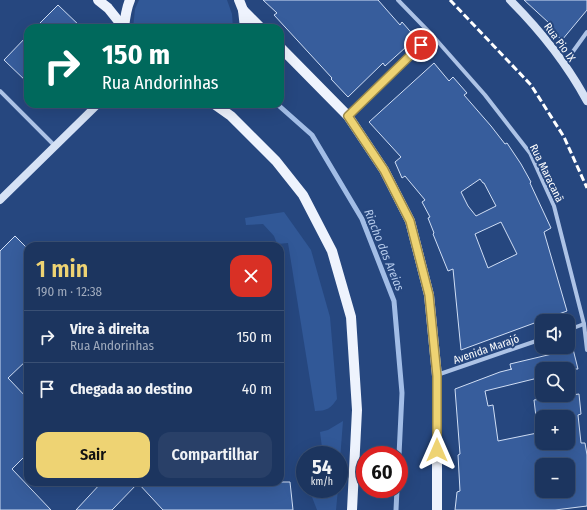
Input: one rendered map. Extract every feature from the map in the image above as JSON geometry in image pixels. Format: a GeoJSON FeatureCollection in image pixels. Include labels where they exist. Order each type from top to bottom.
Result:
{"type":"FeatureCollection","features":[{"type":"Feature","properties":{"kind":"main road"},"geometry":{"type":"LineString","coordinates":[[98,0],[108,8],[121,24]]}},
{"type":"Feature","properties":{"kind":"main road"},"geometry":{"type":"LineString","coordinates":[[124,24],[127,6],[130,0]]}},
{"type":"Feature","properties":{"kind":"main road"},"geometry":{"type":"LineString","coordinates":[[242,4],[244,24]]}},
{"type":"Feature","properties":{"kind":"main road"},"geometry":{"type":"LineString","coordinates":[[242,4],[258,24]]}},
{"type":"Feature","properties":{"kind":"main road"},"geometry":{"type":"LineString","coordinates":[[284,51],[348,116],[384,170],[410,221],[429,295],[437,376],[437,510]]}},
{"type":"Feature","properties":{"kind":"main road"},"geometry":{"type":"LineString","coordinates":[[220,108],[231,116],[276,161],[302,195],[332,251],[351,317],[357,410],[352,510]]}},
{"type":"Feature","properties":{"kind":"street","name":"Rua Maracanã"},"geometry":{"type":"LineString","coordinates":[[398,0],[432,35],[485,95],[530,153],[554,206],[584,324],[587,350]]}},
{"type":"Feature","properties":{"kind":"street","name":"Rua Pio IX"},"geometry":{"type":"LineString","coordinates":[[510,0],[533,23],[564,64],[587,101]]}},
{"type":"Feature","properties":{"kind":"street"},"geometry":{"type":"LineString","coordinates":[[564,64],[587,32]]}},
{"type":"Feature","properties":{"kind":"street"},"geometry":{"type":"LineString","coordinates":[[348,116],[432,35]]}},
{"type":"Feature","properties":{"kind":"street"},"geometry":{"type":"LineString","coordinates":[[0,91],[55,146]]}},
{"type":"Feature","properties":{"kind":"street"},"geometry":{"type":"LineString","coordinates":[[0,200],[94,108]]}},
{"type":"Feature","properties":{"kind":"street"},"geometry":{"type":"LineString","coordinates":[[575,327],[584,324]]}},
{"type":"Feature","properties":{"kind":"street","name":"Avenida Marajó"},"geometry":{"type":"LineString","coordinates":[[437,376],[535,341]]}},
{"type":"Feature","properties":{"kind":"shaded area"},"geometry":{"type":"Polygon","coordinates":[[[139,0],[227,0],[232,14],[233,24],[133,24],[135,9],[139,0]]]}},
{"type":"Feature","properties":{"kind":"shaded area"},"geometry":{"type":"Polygon","coordinates":[[[284,212],[311,250],[330,317],[337,399],[331,407],[326,410],[315,411],[288,243],[276,242],[274,236],[263,224],[246,225],[245,218],[284,212]]]}},
{"type":"Feature","properties":{"kind":"shaded area"},"geometry":{"type":"Polygon","coordinates":[[[343,421],[341,446],[322,446],[320,432],[328,430],[343,421]]]}},
{"type":"Feature","properties":{"kind":"shaded area"},"geometry":{"type":"Polygon","coordinates":[[[312,498],[337,498],[336,510],[317,510],[312,498]]]}},
{"type":"Feature","properties":{"kind":"building"},"geometry":{"type":"Polygon","coordinates":[[[263,0],[378,0],[400,25],[402,22],[416,38],[385,66],[383,63],[348,97],[284,26],[284,24],[274,15],[277,13],[263,0]]]}},
{"type":"Feature","properties":{"kind":"building"},"geometry":{"type":"Polygon","coordinates":[[[524,0],[587,0],[587,10],[562,40],[546,26],[549,23],[524,0]]]}},
{"type":"Feature","properties":{"kind":"building"},"geometry":{"type":"Polygon","coordinates":[[[58,5],[78,24],[39,24],[58,5]]]}},
{"type":"Feature","properties":{"kind":"building"},"geometry":{"type":"Polygon","coordinates":[[[24,39],[24,79],[4,60],[24,39]]]}},
{"type":"Feature","properties":{"kind":"building"},"geometry":{"type":"Polygon","coordinates":[[[434,63],[449,81],[453,77],[467,93],[464,95],[505,144],[507,143],[531,182],[530,183],[551,228],[544,232],[567,311],[559,314],[535,314],[535,323],[461,350],[453,269],[448,271],[433,234],[434,233],[428,218],[430,217],[422,202],[425,200],[405,176],[402,178],[395,162],[401,157],[369,122],[434,63]],[[480,179],[461,192],[468,206],[476,216],[496,206],[480,179]],[[501,222],[475,234],[488,268],[517,254],[501,222]]]}},
{"type":"Feature","properties":{"kind":"building"},"geometry":{"type":"Polygon","coordinates":[[[15,236],[24,245],[24,363],[8,378],[24,395],[24,457],[12,469],[24,482],[24,486],[28,486],[51,510],[0,510],[0,251],[15,236]]]}},
{"type":"Feature","properties":{"kind":"building"},"geometry":{"type":"Polygon","coordinates":[[[552,354],[574,354],[578,369],[575,369],[575,362],[535,362],[535,379],[485,391],[488,406],[493,405],[498,441],[535,433],[535,450],[575,450],[575,410],[535,410],[534,400],[535,402],[575,402],[575,395],[579,394],[581,414],[578,415],[581,443],[585,443],[587,455],[587,506],[555,510],[455,510],[457,492],[460,491],[458,455],[460,454],[455,389],[511,369],[510,364],[552,354]]]}},
{"type":"Feature","properties":{"kind":"building"},"geometry":{"type":"Polygon","coordinates":[[[284,482],[290,482],[293,510],[163,510],[141,486],[284,486],[284,482]]]}},
{"type":"Feature","properties":{"kind":"building"},"geometry":{"type":"Polygon","coordinates":[[[98,486],[135,486],[112,510],[76,510],[98,486]]]}},
{"type":"Feature","properties":{"kind":"waterway","name":"Riacho das Areias"},"geometry":{"type":"LineString","coordinates":[[282,108],[312,135],[362,219],[394,301],[402,393],[399,446]]}},
{"type":"Feature","properties":{"kind":"waterway","name":"Riacho das Areias"},"geometry":{"type":"LineString","coordinates":[[396,510],[397,498]]}},
{"type":"Feature","properties":{"kind":"railway"},"geometry":{"type":"LineString","coordinates":[[450,0],[531,85],[564,137],[587,188]]}},
{"type":"Feature","properties":{"kind":"route"},"geometry":{"type":"LineString","coordinates":[[421,45],[348,116],[384,170],[410,221],[429,295],[437,376],[437,450]]}}]}
